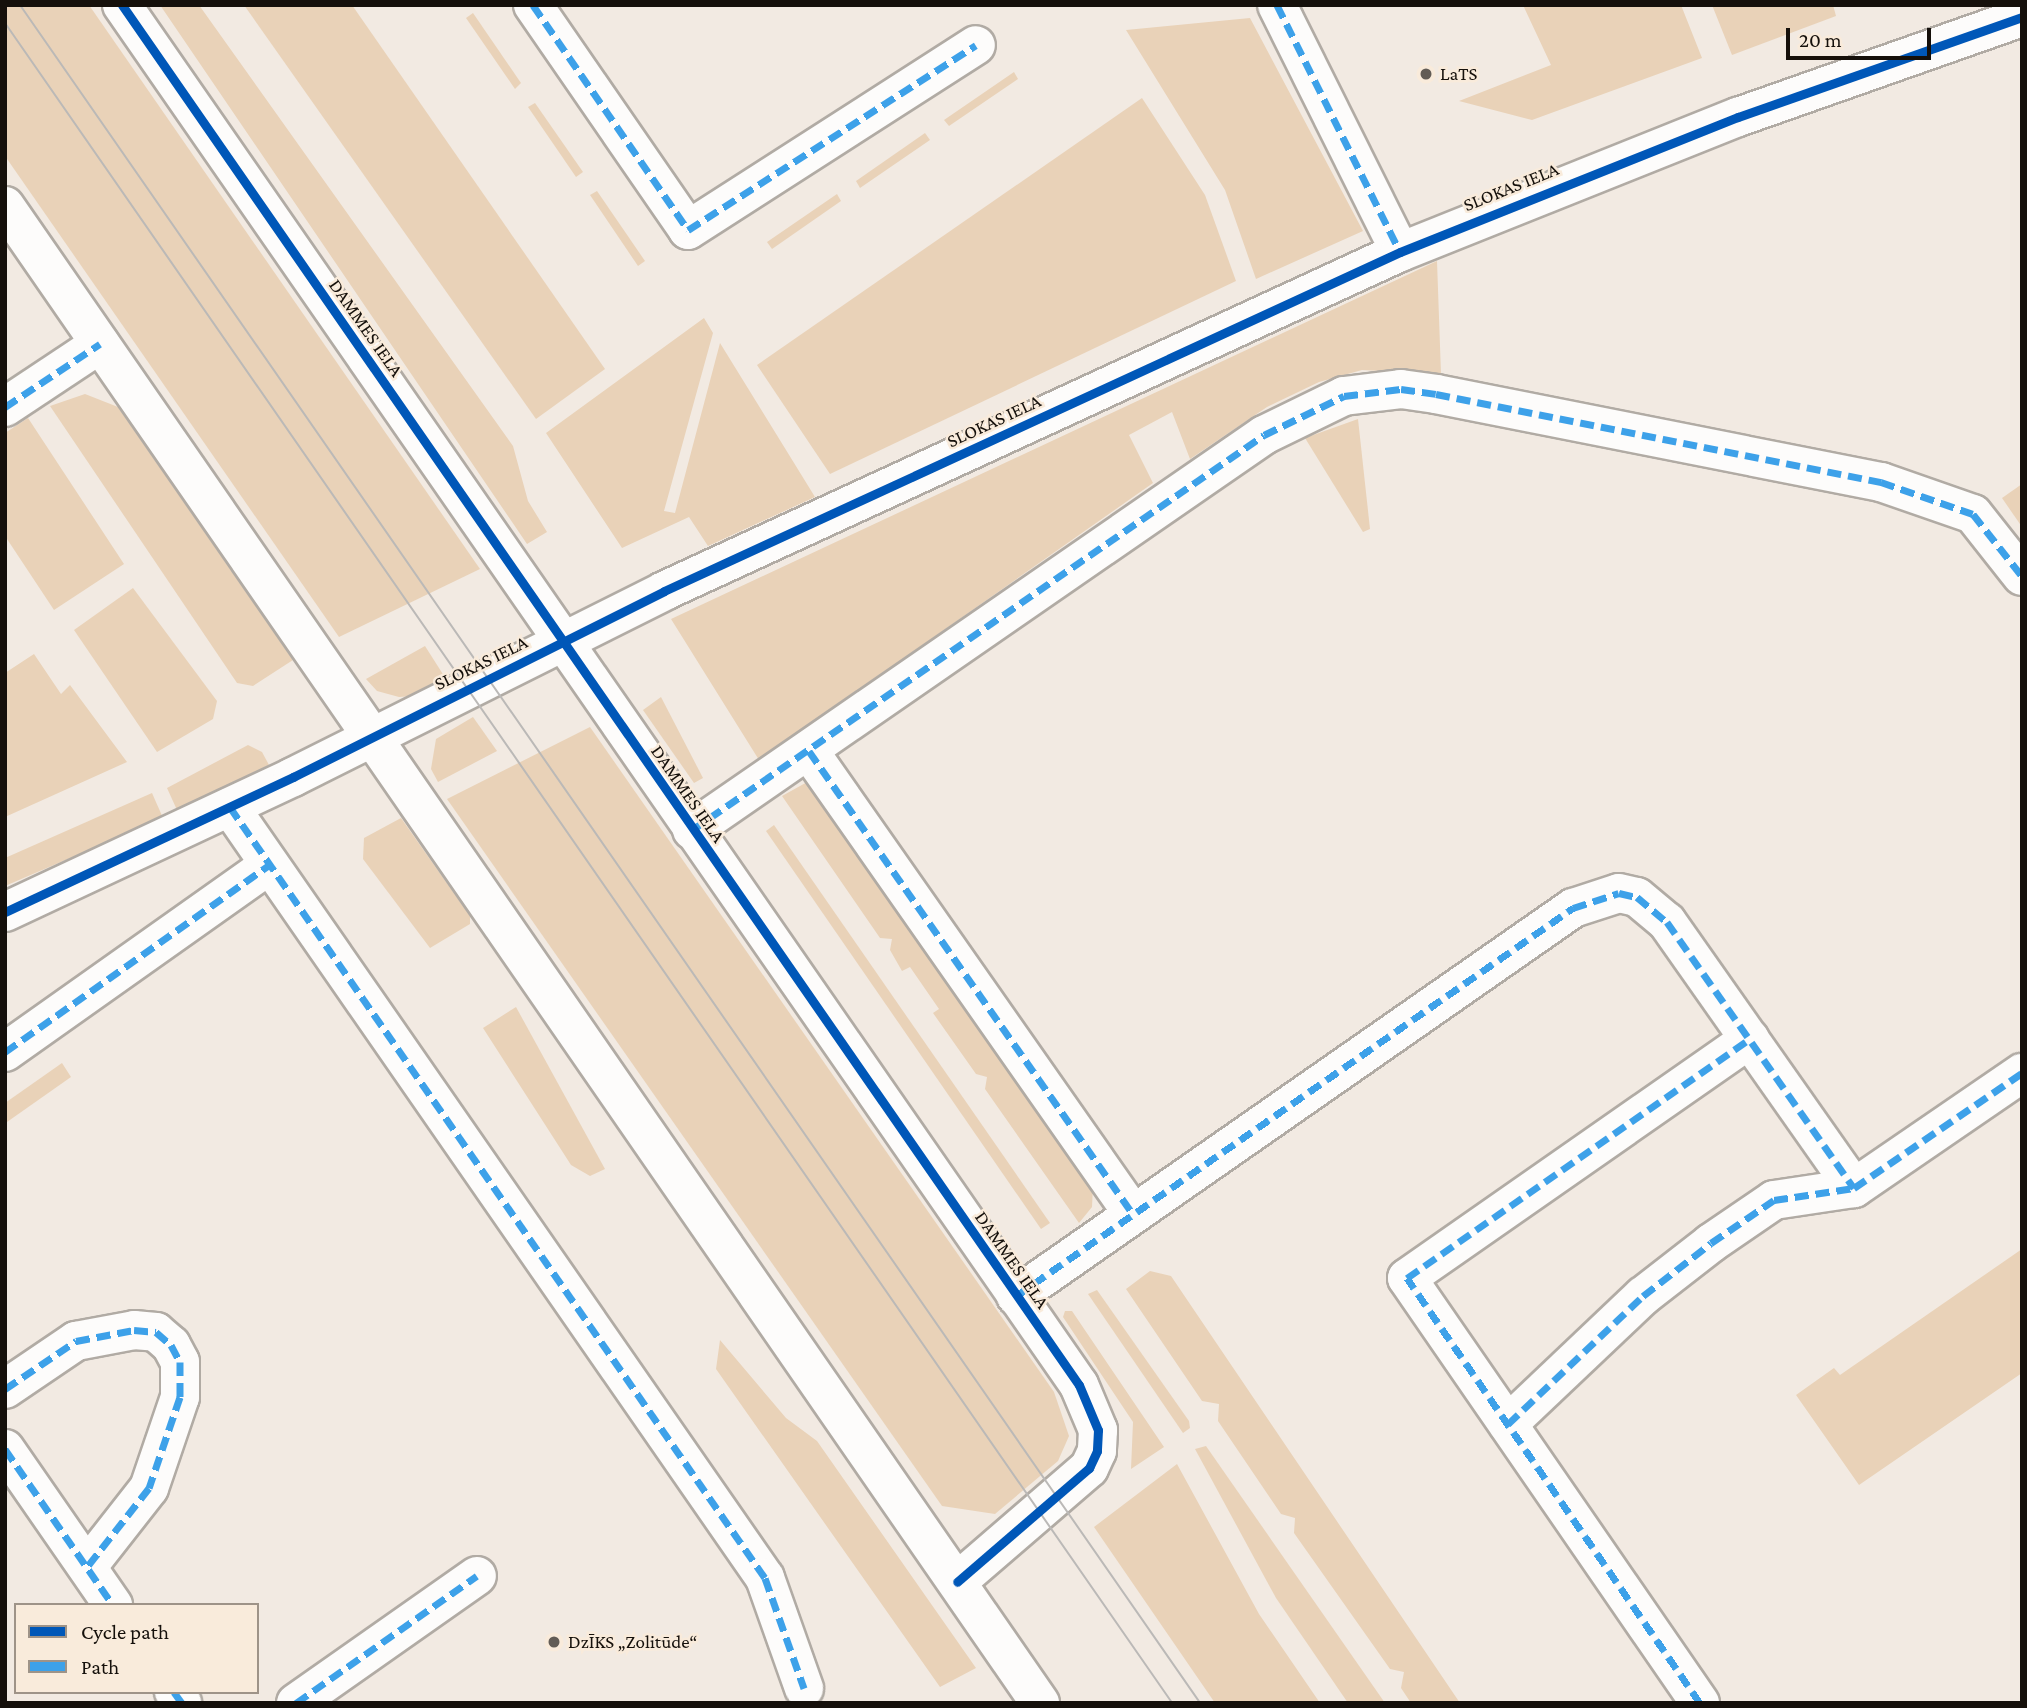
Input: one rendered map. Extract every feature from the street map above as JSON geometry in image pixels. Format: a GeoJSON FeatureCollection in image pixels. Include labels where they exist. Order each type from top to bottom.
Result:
{"type":"FeatureCollection","features":[{"type":"Feature","properties":{"kind":"street","name":"DAMMES IELA"},"geometry":{"type":"LineString","coordinates":[[122,5],[1085,1397],[1098,1430],[1097,1451],[1088,1468],[1069,1489],[957,1582]]}},
{"type":"Feature","properties":{"kind":"street"},"geometry":{"type":"LineString","coordinates":[[533,5],[688,230],[976,45]]}},
{"type":"Feature","properties":{"kind":"street"},"geometry":{"type":"LineString","coordinates":[[1277,5],[1400,252]]}},
{"type":"Feature","properties":{"kind":"street","name":"SLOKAS IELA"},"geometry":{"type":"LineString","coordinates":[[5,912],[230,807],[664,591],[1400,252],[1738,117],[2022,16]]}},
{"type":"Feature","properties":{"kind":"street"},"geometry":{"type":"LineString","coordinates":[[5,206],[1040,1703]]}},
{"type":"Feature","properties":{"kind":"street"},"geometry":{"type":"LineString","coordinates":[[5,407],[100,344]]}},
{"type":"Feature","properties":{"kind":"street"},"geometry":{"type":"LineString","coordinates":[[692,830],[1264,435],[1344,396],[1368,391],[1401,389],[1436,394],[1881,482],[1973,514],[2022,576]]}},
{"type":"Feature","properties":{"kind":"street"},"geometry":{"type":"LineString","coordinates":[[809,751],[1133,1214]]}},
{"type":"Feature","properties":{"kind":"street"},"geometry":{"type":"LineString","coordinates":[[230,807],[765,1578],[804,1688]]}},
{"type":"Feature","properties":{"kind":"street"},"geometry":{"type":"LineString","coordinates":[[5,1052],[269,865]]}},
{"type":"Feature","properties":{"kind":"street"},"geometry":{"type":"LineString","coordinates":[[1016,1296],[1573,908],[1596,897],[1619,893],[1637,897],[1654,908],[1854,1188]]}},
{"type":"Feature","properties":{"kind":"street"},"geometry":{"type":"LineString","coordinates":[[1700,1703],[1407,1278],[1750,1039]]}},
{"type":"Feature","properties":{"kind":"street"},"geometry":{"type":"LineString","coordinates":[[1508,1424],[1643,1296],[1711,1243],[1774,1200],[1854,1188],[2022,1073]]}},
{"type":"Feature","properties":{"kind":"street"},"geometry":{"type":"LineString","coordinates":[[5,1389],[76,1341],[134,1330],[156,1332],[171,1345],[180,1362],[180,1397],[149,1488],[87,1567]]}},
{"type":"Feature","properties":{"kind":"street"},"geometry":{"type":"LineString","coordinates":[[5,1449],[112,1603]]}},
{"type":"Feature","properties":{"kind":"street"},"geometry":{"type":"LineString","coordinates":[[296,1703],[477,1576]]}},
{"type":"Feature","properties":{"kind":"shaded area"},"geometry":{"type":"Polygon","coordinates":[[[5,5],[89,5],[480,569],[339,637],[5,156],[5,5]]]}},
{"type":"Feature","properties":{"kind":"shaded area"},"geometry":{"type":"Polygon","coordinates":[[[160,5],[199,5],[513,446],[528,501],[547,532],[527,544],[160,5]]]}},
{"type":"Feature","properties":{"kind":"shaded area"},"geometry":{"type":"Polygon","coordinates":[[[244,5],[352,5],[605,369],[536,419],[244,5]]]}},
{"type":"Feature","properties":{"kind":"shaded area"},"geometry":{"type":"Polygon","coordinates":[[[1523,5],[1681,5],[1702,58],[1532,120],[1459,101],[1551,65],[1523,5]]]}},
{"type":"Feature","properties":{"kind":"shaded area"},"geometry":{"type":"Polygon","coordinates":[[[1712,5],[1833,5],[1836,16],[1732,55],[1712,5]]]}},
{"type":"Feature","properties":{"kind":"shaded area"},"geometry":{"type":"Polygon","coordinates":[[[473,13],[521,83],[515,89],[466,18],[473,13]]]}},
{"type":"Feature","properties":{"kind":"shaded area"},"geometry":{"type":"Polygon","coordinates":[[[1250,18],[1363,231],[1256,279],[1225,190],[1126,30],[1250,18]]]}},
{"type":"Feature","properties":{"kind":"shaded area"},"geometry":{"type":"Polygon","coordinates":[[[1014,72],[1018,79],[949,126],[944,120],[1014,72]]]}},
{"type":"Feature","properties":{"kind":"shaded area"},"geometry":{"type":"Polygon","coordinates":[[[1142,98],[1205,195],[1236,281],[830,474],[757,365],[1142,98]]]}},
{"type":"Feature","properties":{"kind":"shaded area"},"geometry":{"type":"Polygon","coordinates":[[[535,103],[583,172],[576,177],[528,107],[535,103]]]}},
{"type":"Feature","properties":{"kind":"shaded area"},"geometry":{"type":"Polygon","coordinates":[[[925,133],[930,140],[860,188],[856,181],[925,133]]]}},
{"type":"Feature","properties":{"kind":"shaded area"},"geometry":{"type":"Polygon","coordinates":[[[597,191],[645,261],[638,266],[590,195],[597,191]]]}},
{"type":"Feature","properties":{"kind":"shaded area"},"geometry":{"type":"Polygon","coordinates":[[[837,194],[841,201],[772,249],[767,242],[837,194]]]}},
{"type":"Feature","properties":{"kind":"shaded area"},"geometry":{"type":"Polygon","coordinates":[[[1437,261],[1441,374],[1362,370],[1319,382],[1267,407],[1190,459],[1172,412],[1129,435],[1153,483],[759,760],[671,619],[1437,261]]]}},
{"type":"Feature","properties":{"kind":"shaded area"},"geometry":{"type":"Polygon","coordinates":[[[704,318],[713,333],[664,511],[675,513],[720,343],[815,497],[708,546],[689,517],[622,548],[546,433],[704,318]]]}},
{"type":"Feature","properties":{"kind":"shaded area"},"geometry":{"type":"Polygon","coordinates":[[[85,394],[118,407],[293,660],[253,686],[237,683],[50,406],[85,394]]]}},
{"type":"Feature","properties":{"kind":"shaded area"},"geometry":{"type":"Polygon","coordinates":[[[28,418],[124,564],[54,610],[5,536],[5,433],[28,418]]]}},
{"type":"Feature","properties":{"kind":"shaded area"},"geometry":{"type":"Polygon","coordinates":[[[1358,419],[1370,529],[1363,532],[1305,438],[1358,419]]]}},
{"type":"Feature","properties":{"kind":"shaded area"},"geometry":{"type":"Polygon","coordinates":[[[2022,484],[2022,527],[2002,498],[2022,484]]]}},
{"type":"Feature","properties":{"kind":"shaded area"},"geometry":{"type":"Polygon","coordinates":[[[133,588],[217,701],[213,719],[157,752],[74,630],[133,588]]]}},
{"type":"Feature","properties":{"kind":"shaded area"},"geometry":{"type":"Polygon","coordinates":[[[425,646],[446,679],[413,696],[399,697],[377,691],[366,679],[425,646]]]}},
{"type":"Feature","properties":{"kind":"shaded area"},"geometry":{"type":"Polygon","coordinates":[[[34,654],[61,694],[70,685],[127,762],[5,817],[5,673],[34,654]]]}},
{"type":"Feature","properties":{"kind":"shaded area"},"geometry":{"type":"Polygon","coordinates":[[[661,697],[703,778],[694,783],[643,710],[661,697]]]}},
{"type":"Feature","properties":{"kind":"shaded area"},"geometry":{"type":"Polygon","coordinates":[[[473,717],[497,751],[438,782],[431,769],[436,739],[473,717]]]}},
{"type":"Feature","properties":{"kind":"shaded area"},"geometry":{"type":"Polygon","coordinates":[[[590,727],[1054,1392],[1069,1436],[1058,1461],[995,1514],[942,1506],[447,799],[590,727]]]}},
{"type":"Feature","properties":{"kind":"shaded area"},"geometry":{"type":"Polygon","coordinates":[[[248,745],[262,752],[269,765],[177,810],[167,788],[248,745]]]}},
{"type":"Feature","properties":{"kind":"shaded area"},"geometry":{"type":"Polygon","coordinates":[[[809,781],[1093,1186],[1092,1207],[1079,1223],[985,1089],[987,1077],[976,1074],[933,1013],[939,1009],[910,967],[902,971],[890,950],[892,939],[880,938],[782,796],[809,781]]]}},
{"type":"Feature","properties":{"kind":"shaded area"},"geometry":{"type":"Polygon","coordinates":[[[152,793],[163,818],[5,886],[5,858],[152,793]]]}},
{"type":"Feature","properties":{"kind":"shaded area"},"geometry":{"type":"Polygon","coordinates":[[[401,818],[470,916],[470,924],[430,948],[363,859],[364,838],[401,818]]]}},
{"type":"Feature","properties":{"kind":"shaded area"},"geometry":{"type":"Polygon","coordinates":[[[774,825],[1050,1223],[1041,1229],[766,831],[774,825]]]}},
{"type":"Feature","properties":{"kind":"shaded area"},"geometry":{"type":"Polygon","coordinates":[[[516,1007],[605,1169],[590,1176],[571,1165],[483,1028],[516,1007]]]}},
{"type":"Feature","properties":{"kind":"shaded area"},"geometry":{"type":"Polygon","coordinates":[[[62,1063],[71,1077],[7,1122],[5,1103],[62,1063]]]}},
{"type":"Feature","properties":{"kind":"shaded area"},"geometry":{"type":"Polygon","coordinates":[[[2022,1249],[2022,1373],[1859,1485],[1796,1395],[1834,1368],[1840,1375],[2022,1249]]]}},
{"type":"Feature","properties":{"kind":"shaded area"},"geometry":{"type":"Polygon","coordinates":[[[1150,1271],[1171,1276],[1460,1703],[1411,1703],[1401,1688],[1404,1672],[1390,1669],[1294,1533],[1295,1518],[1281,1514],[1218,1421],[1219,1404],[1202,1401],[1126,1289],[1150,1271]]]}},
{"type":"Feature","properties":{"kind":"shaded area"},"geometry":{"type":"Polygon","coordinates":[[[1097,1290],[1189,1421],[1190,1428],[1183,1433],[1088,1294],[1097,1290]]]}},
{"type":"Feature","properties":{"kind":"shaded area"},"geometry":{"type":"Polygon","coordinates":[[[1065,1311],[1072,1311],[1164,1447],[1131,1469],[1133,1422],[1063,1317],[1065,1311]]]}},
{"type":"Feature","properties":{"kind":"shaded area"},"geometry":{"type":"Polygon","coordinates":[[[720,1340],[786,1418],[817,1441],[976,1668],[940,1687],[716,1369],[720,1340]]]}},
{"type":"Feature","properties":{"kind":"shaded area"},"geometry":{"type":"Polygon","coordinates":[[[1206,1446],[1385,1703],[1348,1703],[1276,1598],[1195,1449],[1206,1446]]]}},
{"type":"Feature","properties":{"kind":"shaded area"},"geometry":{"type":"Polygon","coordinates":[[[1177,1464],[1259,1614],[1320,1703],[1215,1703],[1094,1527],[1177,1464]]]}},
{"type":"Feature","properties":{"kind":"tram line"},"geometry":{"type":"LineString","coordinates":[[20,5],[1200,1703]]}},
{"type":"Feature","properties":{"kind":"tram line"},"geometry":{"type":"LineString","coordinates":[[5,23],[1172,1703]]}},
{"type":"Feature","properties":{"kind":"marked path"},"geometry":{"type":"LineString","coordinates":[[533,5],[688,230],[976,45]]}},
{"type":"Feature","properties":{"kind":"marked path"},"geometry":{"type":"LineString","coordinates":[[1277,5],[1400,252]]}},
{"type":"Feature","properties":{"kind":"marked path"},"geometry":{"type":"LineString","coordinates":[[5,407],[100,344]]}},
{"type":"Feature","properties":{"kind":"marked path"},"geometry":{"type":"LineString","coordinates":[[692,830],[1264,435],[1344,396],[1401,389],[1436,394],[1881,482],[1973,514],[2022,576]]}},
{"type":"Feature","properties":{"kind":"marked path"},"geometry":{"type":"LineString","coordinates":[[809,751],[1133,1214]]}},
{"type":"Feature","properties":{"kind":"marked path"},"geometry":{"type":"LineString","coordinates":[[230,807],[765,1578],[804,1688]]}},
{"type":"Feature","properties":{"kind":"marked path"},"geometry":{"type":"LineString","coordinates":[[5,1052],[269,865]]}},
{"type":"Feature","properties":{"kind":"marked path"},"geometry":{"type":"LineString","coordinates":[[1016,1296],[1573,908],[1619,893],[1637,897],[1667,922],[1854,1188]]}},
{"type":"Feature","properties":{"kind":"marked path"},"geometry":{"type":"LineString","coordinates":[[1700,1703],[1407,1278],[1750,1039]]}},
{"type":"Feature","properties":{"kind":"marked path"},"geometry":{"type":"LineString","coordinates":[[1508,1424],[1643,1296],[1711,1243],[1774,1200],[1854,1188],[2022,1073]]}},
{"type":"Feature","properties":{"kind":"marked path"},"geometry":{"type":"LineString","coordinates":[[5,1389],[76,1341],[134,1330],[156,1332],[171,1345],[180,1362],[180,1397],[149,1488],[87,1567]]}},
{"type":"Feature","properties":{"kind":"marked path"},"geometry":{"type":"LineString","coordinates":[[5,1449],[112,1603]]}},
{"type":"Feature","properties":{"kind":"marked path"},"geometry":{"type":"LineString","coordinates":[[296,1703],[477,1576]]}},
{"type":"Feature","properties":{"kind":"marked path"},"geometry":{"type":"LineString","coordinates":[[175,1694],[182,1703]]}},
{"type":"Feature","properties":{"kind":"cycle path"},"geometry":{"type":"LineString","coordinates":[[122,5],[1079,1385],[1098,1430],[1097,1451],[1089,1468],[957,1582]]}},
{"type":"Feature","properties":{"kind":"cycle path"},"geometry":{"type":"LineString","coordinates":[[5,912],[293,777],[664,591],[1400,252],[1738,117],[2022,17]]}},
{"type":"Feature","properties":{"kind":"place","name":"LaTS"},"geometry":{"type":"Point","coordinates":[1426,74]}},
{"type":"Feature","properties":{"kind":"place","name":"DzĪKS „Zolitūde“"},"geometry":{"type":"Point","coordinates":[554,1642]}}]}
